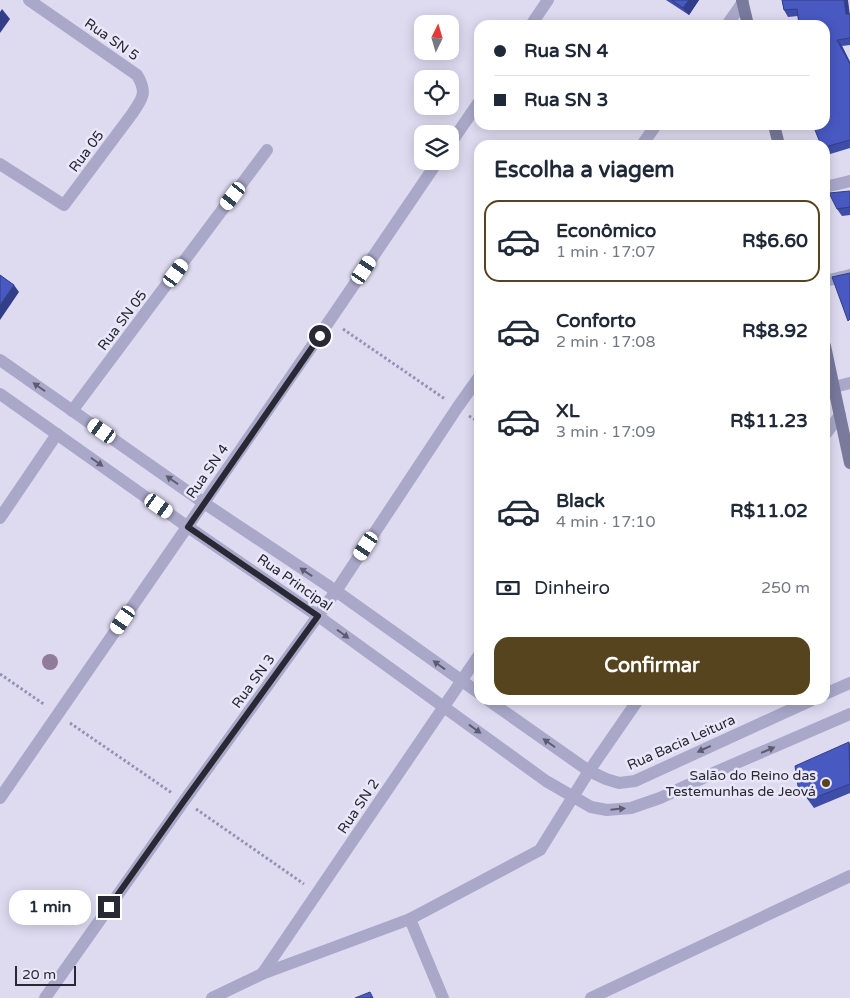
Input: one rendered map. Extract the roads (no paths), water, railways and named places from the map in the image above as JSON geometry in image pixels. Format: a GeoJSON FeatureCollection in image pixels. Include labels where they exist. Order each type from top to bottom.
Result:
{"type":"FeatureCollection","features":[{"type":"Feature","properties":{"kind":"street","name":"Rua SN 5"},"geometry":{"type":"LineString","coordinates":[[29,0],[137,76],[143,85],[144,93],[132,114]]}},
{"type":"Feature","properties":{"kind":"street"},"geometry":{"type":"LineString","coordinates":[[534,20],[548,0]]}},
{"type":"Feature","properties":{"kind":"street"},"geometry":{"type":"LineString","coordinates":[[729,20],[742,1]]}},
{"type":"Feature","properties":{"kind":"street"},"geometry":{"type":"LineString","coordinates":[[742,1],[747,20]]}},
{"type":"Feature","properties":{"kind":"street"},"geometry":{"type":"LineString","coordinates":[[459,131],[474,109]]}},
{"type":"Feature","properties":{"kind":"street","name":"Rua 05"},"geometry":{"type":"LineString","coordinates":[[0,164],[64,205],[132,114]]}},
{"type":"Feature","properties":{"kind":"street","name":"Rua SN 05"},"geometry":{"type":"LineString","coordinates":[[72,410],[267,150]]}},
{"type":"Feature","properties":{"kind":"street","name":"Rua SN 4"},"geometry":{"type":"LineString","coordinates":[[0,798],[432,170]]}},
{"type":"Feature","properties":{"kind":"street"},"geometry":{"type":"LineString","coordinates":[[830,186],[850,181]]}},
{"type":"Feature","properties":{"kind":"street"},"geometry":{"type":"LineString","coordinates":[[830,280],[850,275]]}},
{"type":"Feature","properties":{"kind":"street","name":"Rua Principal"},"geometry":{"type":"LineString","coordinates":[[0,360],[204,503],[336,592],[474,690]]}},
{"type":"Feature","properties":{"kind":"street"},"geometry":{"type":"LineString","coordinates":[[830,369],[850,463]]}},
{"type":"Feature","properties":{"kind":"street"},"geometry":{"type":"LineString","coordinates":[[834,387],[850,383]]}},
{"type":"Feature","properties":{"kind":"street","name":"Rua SN 3"},"geometry":{"type":"LineString","coordinates":[[45,998],[184,801],[336,592],[474,384]]}},
{"type":"Feature","properties":{"kind":"street","name":"Rua Principal"},"geometry":{"type":"LineString","coordinates":[[0,394],[318,616],[546,780],[572,796]]}},
{"type":"Feature","properties":{"kind":"street"},"geometry":{"type":"LineString","coordinates":[[830,428],[840,415]]}},
{"type":"Feature","properties":{"kind":"street"},"geometry":{"type":"LineString","coordinates":[[0,518],[57,434]]}},
{"type":"Feature","properties":{"kind":"street","name":"Rua SN 2"},"geometry":{"type":"LineString","coordinates":[[262,974],[474,662]]}},
{"type":"Feature","properties":{"kind":"street"},"geometry":{"type":"LineString","coordinates":[[830,692],[850,683]]}},
{"type":"Feature","properties":{"kind":"street"},"geometry":{"type":"LineString","coordinates":[[495,705],[588,771]]}},
{"type":"Feature","properties":{"kind":"street"},"geometry":{"type":"LineString","coordinates":[[212,998],[262,974],[410,919],[540,850],[588,771],[634,705]]}},
{"type":"Feature","properties":{"kind":"street","name":"Rua Bacia Leitura"},"geometry":{"type":"LineString","coordinates":[[588,771],[619,783],[635,781],[801,705]]}},
{"type":"Feature","properties":{"kind":"street"},"geometry":{"type":"LineString","coordinates":[[572,796],[592,807],[608,810],[631,808],[660,798],[850,714]]}},
{"type":"Feature","properties":{"kind":"street"},"geometry":{"type":"LineString","coordinates":[[591,998],[850,876]]}},
{"type":"Feature","properties":{"kind":"street"},"geometry":{"type":"LineString","coordinates":[[410,919],[443,998]]}},
{"type":"Feature","properties":{"kind":"place","name":"Salão do Reino das Testemunhas de Jeová"},"geometry":{"type":"Point","coordinates":[826,783]}}]}
